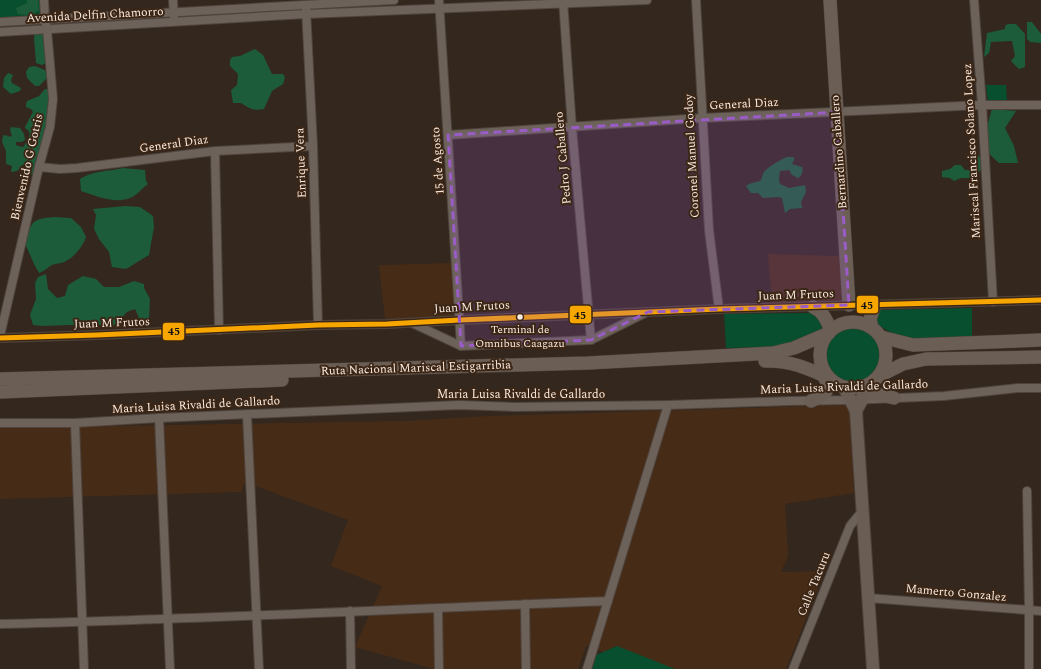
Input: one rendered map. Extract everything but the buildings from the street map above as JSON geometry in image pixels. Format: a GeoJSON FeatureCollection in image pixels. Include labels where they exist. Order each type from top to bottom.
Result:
{"type":"FeatureCollection","features":[{"type":"Feature","properties":{"kind":"highway","name":"Bernardino Caballero"},"geometry":{"type":"LineString","coordinates":[[830,0],[836,112],[850,305]]}},
{"type":"Feature","properties":{"kind":"highway"},"geometry":{"type":"LineString","coordinates":[[812,401],[824,394],[827,390],[826,376],[822,367],[820,355],[822,343],[850,305],[874,330],[884,343],[886,357],[883,370],[871,385],[873,393],[894,398]]}},
{"type":"Feature","properties":{"kind":"highway"},"geometry":{"type":"LineString","coordinates":[[874,330],[870,319],[875,305]]}},
{"type":"Feature","properties":{"kind":"highway"},"geometry":{"type":"LineString","coordinates":[[813,307],[820,310],[825,316],[831,330]]}},
{"type":"Feature","properties":{"kind":"highway"},"geometry":{"type":"LineString","coordinates":[[831,330],[847,322],[862,323],[874,330],[913,345],[1041,340]]}},
{"type":"Feature","properties":{"kind":"highway","name":"Ruta Nacional Mariscal Estigarribia"},"geometry":{"type":"LineString","coordinates":[[0,379],[588,363],[773,353],[794,348],[831,330]]}},
{"type":"Feature","properties":{"kind":"highway"},"geometry":{"type":"LineString","coordinates":[[826,376],[844,387],[855,388],[873,381],[904,364],[926,359],[1041,357]]}},
{"type":"Feature","properties":{"kind":"highway","name":"Ruta Nacional Mariscal Estigarribia"},"geometry":{"type":"LineString","coordinates":[[0,392],[777,360],[792,362],[826,376]]}},
{"type":"Feature","properties":{"kind":"main road"},"geometry":{"type":"LineString","coordinates":[[856,404],[873,381]]}},
{"type":"Feature","properties":{"kind":"main road"},"geometry":{"type":"LineString","coordinates":[[844,387],[856,404],[873,669]]}},
{"type":"Feature","properties":{"kind":"street","name":"Bienvenido G Gotris"},"geometry":{"type":"LineString","coordinates":[[0,337],[39,168],[50,127],[53,99],[48,29],[45,19],[44,0]]}},
{"type":"Feature","properties":{"kind":"street"},"geometry":{"type":"LineString","coordinates":[[173,0],[174,22]]}},
{"type":"Feature","properties":{"kind":"street","name":"Avenida Delfin Chamorro"},"geometry":{"type":"LineString","coordinates":[[0,22],[174,12],[306,2],[394,0]]}},
{"type":"Feature","properties":{"kind":"street","name":"15 de Agosto"},"geometry":{"type":"LineString","coordinates":[[439,0],[461,346]]}},
{"type":"Feature","properties":{"kind":"street","name":"Avenida Delfin Chamorro"},"geometry":{"type":"LineString","coordinates":[[0,32],[306,14],[440,9],[563,2],[647,0]]}},
{"type":"Feature","properties":{"kind":"street","name":"Coronel Manuel Godoy"},"geometry":{"type":"LineString","coordinates":[[696,0],[709,230],[719,309]]}},
{"type":"Feature","properties":{"kind":"street","name":"Mariscal Francisco Solano Lopez"},"geometry":{"type":"LineString","coordinates":[[974,0],[982,105],[993,302]]}},
{"type":"Feature","properties":{"kind":"street","name":"Enrique Vera"},"geometry":{"type":"LineString","coordinates":[[306,2],[313,146],[318,325]]}},
{"type":"Feature","properties":{"kind":"street","name":"Pedro J Caballero"},"geometry":{"type":"LineString","coordinates":[[563,2],[572,128],[591,340]]}},
{"type":"Feature","properties":{"kind":"street","name":"General Diaz"},"geometry":{"type":"LineString","coordinates":[[448,135],[572,128],[702,118],[982,105],[1041,105]]}},
{"type":"Feature","properties":{"kind":"street","name":"General Diaz"},"geometry":{"type":"LineString","coordinates":[[39,168],[77,168],[215,150],[313,146]]}},
{"type":"Feature","properties":{"kind":"street"},"geometry":{"type":"LineString","coordinates":[[215,150],[219,330]]}},
{"type":"Feature","properties":{"kind":"street","name":"Juan M Frutos"},"geometry":{"type":"LineString","coordinates":[[0,337],[219,330],[318,325],[387,324],[719,309],[1041,300]]}},
{"type":"Feature","properties":{"kind":"street"},"geometry":{"type":"LineString","coordinates":[[411,323],[461,346],[591,340],[648,312]]}},
{"type":"Feature","properties":{"kind":"street","name":"Maria Luisa Rivaldi de Gallardo"},"geometry":{"type":"LineString","coordinates":[[0,423],[75,423],[459,405],[493,407],[668,405],[790,401],[856,404],[894,398],[944,396],[1018,388],[1041,388]]}},
{"type":"Feature","properties":{"kind":"street"},"geometry":{"type":"LineString","coordinates":[[587,669],[668,405]]}},
{"type":"Feature","properties":{"kind":"street"},"geometry":{"type":"LineString","coordinates":[[247,415],[259,669]]}},
{"type":"Feature","properties":{"kind":"street"},"geometry":{"type":"LineString","coordinates":[[159,418],[170,669]]}},
{"type":"Feature","properties":{"kind":"street"},"geometry":{"type":"LineString","coordinates":[[75,423],[84,669]]}},
{"type":"Feature","properties":{"kind":"street"},"geometry":{"type":"LineString","coordinates":[[1027,491],[1029,669]]}},
{"type":"Feature","properties":{"kind":"street","name":"Calle Tacuru"},"geometry":{"type":"LineString","coordinates":[[793,669],[850,526],[863,510]]}},
{"type":"Feature","properties":{"kind":"street","name":"Mamerto Gonzalez"},"geometry":{"type":"LineString","coordinates":[[868,598],[1041,611]]}},
{"type":"Feature","properties":{"kind":"street"},"geometry":{"type":"LineString","coordinates":[[0,624],[168,619],[257,614],[608,601]]}},
{"type":"Feature","properties":{"kind":"street"},"geometry":{"type":"LineString","coordinates":[[525,604],[526,669]]}},
{"type":"Feature","properties":{"kind":"street"},"geometry":{"type":"LineString","coordinates":[[438,608],[439,669]]}},
{"type":"Feature","properties":{"kind":"street"},"geometry":{"type":"LineString","coordinates":[[350,611],[351,669]]}},
{"type":"Feature","properties":{"kind":"highlighted area"},"geometry":{"type":"Polygon","coordinates":[[[837,112],[849,305],[648,312],[591,340],[461,346],[448,135],[837,112]]]}},
{"type":"Feature","properties":{"kind":"shaded area"},"geometry":{"type":"Polygon","coordinates":[[[768,254],[839,256],[842,302],[772,305],[768,254]]]}},
{"type":"Feature","properties":{"kind":"shaded area"},"geometry":{"type":"Polygon","coordinates":[[[451,263],[455,317],[385,320],[379,265],[451,263]]]}},
{"type":"Feature","properties":{"kind":"shaded area"},"geometry":{"type":"Polygon","coordinates":[[[846,405],[850,410],[854,493],[785,504],[788,556],[781,572],[825,571],[786,669],[652,669],[586,646],[578,669],[434,669],[355,647],[382,586],[331,566],[348,520],[250,484],[243,484],[242,492],[0,499],[0,428],[405,421],[488,416],[846,405]]]}},
{"type":"Feature","properties":{"kind":"green space"},"geometry":{"type":"Polygon","coordinates":[[[0,0],[43,0],[45,19],[0,22],[0,0]]]}},
{"type":"Feature","properties":{"kind":"green space"},"geometry":{"type":"Polygon","coordinates":[[[27,0],[38,0],[39,10],[27,15],[18,14],[16,8],[27,3],[27,0]]]}},
{"type":"Feature","properties":{"kind":"green space"},"geometry":{"type":"Polygon","coordinates":[[[1027,22],[1032,22],[1041,34],[1041,43],[1030,42],[1027,39],[1027,22]]]}},
{"type":"Feature","properties":{"kind":"green space"},"geometry":{"type":"Polygon","coordinates":[[[1008,24],[1016,24],[1025,34],[1025,67],[1019,69],[1011,61],[1015,56],[1012,41],[991,42],[989,53],[984,57],[987,33],[1005,29],[1005,26],[1008,24]]]}},
{"type":"Feature","properties":{"kind":"green space"},"geometry":{"type":"Polygon","coordinates":[[[35,32],[46,34],[48,62],[42,65],[36,63],[35,32]]]}},
{"type":"Feature","properties":{"kind":"green space"},"geometry":{"type":"Polygon","coordinates":[[[255,49],[263,55],[272,74],[283,74],[285,77],[283,84],[272,91],[264,109],[261,110],[252,109],[241,103],[233,103],[231,90],[237,85],[238,74],[230,66],[230,60],[232,57],[240,56],[255,49]]]}},
{"type":"Feature","properties":{"kind":"green space"},"geometry":{"type":"Polygon","coordinates":[[[35,66],[44,70],[48,74],[48,77],[39,86],[35,86],[27,78],[26,72],[29,67],[35,66]]]}},
{"type":"Feature","properties":{"kind":"green space"},"geometry":{"type":"Polygon","coordinates":[[[8,73],[13,75],[11,80],[12,83],[21,88],[20,91],[11,94],[3,87],[4,78],[8,73]]]}},
{"type":"Feature","properties":{"kind":"green space"},"geometry":{"type":"Polygon","coordinates":[[[986,85],[1006,85],[1007,101],[988,102],[986,85]]]}},
{"type":"Feature","properties":{"kind":"green space"},"geometry":{"type":"Polygon","coordinates":[[[45,89],[50,91],[45,139],[41,144],[35,175],[29,174],[24,165],[22,165],[15,172],[11,172],[12,166],[6,164],[6,151],[2,142],[3,135],[9,136],[8,137],[12,136],[10,130],[11,127],[20,128],[24,134],[25,140],[22,142],[16,142],[16,145],[22,147],[24,146],[30,134],[25,127],[33,112],[31,109],[26,107],[27,101],[39,96],[45,89]]]}},
{"type":"Feature","properties":{"kind":"green space"},"geometry":{"type":"Polygon","coordinates":[[[992,109],[1016,111],[1005,128],[1014,146],[1018,163],[999,163],[986,151],[986,130],[992,109]]]}},
{"type":"Feature","properties":{"kind":"green space"},"geometry":{"type":"Polygon","coordinates":[[[978,155],[981,159],[981,170],[971,178],[961,178],[954,181],[950,178],[942,177],[942,171],[950,169],[955,165],[961,165],[965,170],[971,170],[973,167],[973,159],[978,155]]]}},
{"type":"Feature","properties":{"kind":"green space"},"geometry":{"type":"Polygon","coordinates":[[[787,157],[794,157],[792,164],[802,167],[803,169],[798,178],[792,175],[789,170],[780,171],[780,184],[789,188],[805,185],[806,192],[801,202],[802,208],[790,209],[785,213],[782,198],[763,198],[758,193],[751,193],[746,186],[760,181],[766,170],[775,163],[787,157]]]}},
{"type":"Feature","properties":{"kind":"green space"},"geometry":{"type":"Polygon","coordinates":[[[123,168],[145,170],[146,181],[148,184],[134,196],[128,199],[114,200],[81,191],[80,179],[85,176],[123,168]]]}},
{"type":"Feature","properties":{"kind":"green space"},"geometry":{"type":"Polygon","coordinates":[[[125,206],[140,207],[153,216],[154,227],[149,255],[126,269],[112,267],[109,252],[99,239],[94,229],[96,215],[93,209],[125,206]]]}},
{"type":"Feature","properties":{"kind":"green space"},"geometry":{"type":"Polygon","coordinates":[[[54,217],[71,218],[81,227],[86,237],[75,255],[63,263],[52,265],[39,273],[24,241],[31,225],[34,222],[41,219],[54,217]]]}},
{"type":"Feature","properties":{"kind":"green space"},"geometry":{"type":"Polygon","coordinates":[[[46,274],[48,289],[57,298],[65,296],[68,285],[83,276],[96,279],[104,287],[119,287],[134,281],[144,284],[144,288],[150,299],[149,319],[145,322],[140,320],[135,309],[127,312],[115,325],[33,325],[30,315],[36,299],[35,283],[38,277],[46,274]]]}},
{"type":"Feature","properties":{"kind":"green space"},"geometry":{"type":"Polygon","coordinates":[[[972,308],[972,340],[934,340],[907,337],[894,334],[883,328],[875,321],[877,310],[972,308]]]}},
{"type":"Feature","properties":{"kind":"green space"},"geometry":{"type":"Polygon","coordinates":[[[812,313],[820,319],[822,329],[785,346],[726,348],[724,314],[812,313]]]}},
{"type":"Feature","properties":{"kind":"green space"},"geometry":{"type":"Polygon","coordinates":[[[853,326],[864,328],[873,334],[879,343],[881,354],[879,365],[873,374],[864,380],[853,382],[842,380],[833,374],[827,365],[825,354],[827,343],[833,334],[842,328],[853,326]]]}},
{"type":"Feature","properties":{"kind":"green space"},"geometry":{"type":"Polygon","coordinates":[[[617,646],[675,669],[592,669],[596,655],[617,646]]]}},
{"type":"Feature","properties":{"kind":"transit line","name":"45"},"geometry":{"type":"LineString","coordinates":[[0,338],[318,325],[387,324],[719,309],[1041,300]]}},
{"type":"Feature","properties":{"kind":"place","name":"Terminal de Omnibus Caagazu"},"geometry":{"type":"Point","coordinates":[520,317]}}]}
